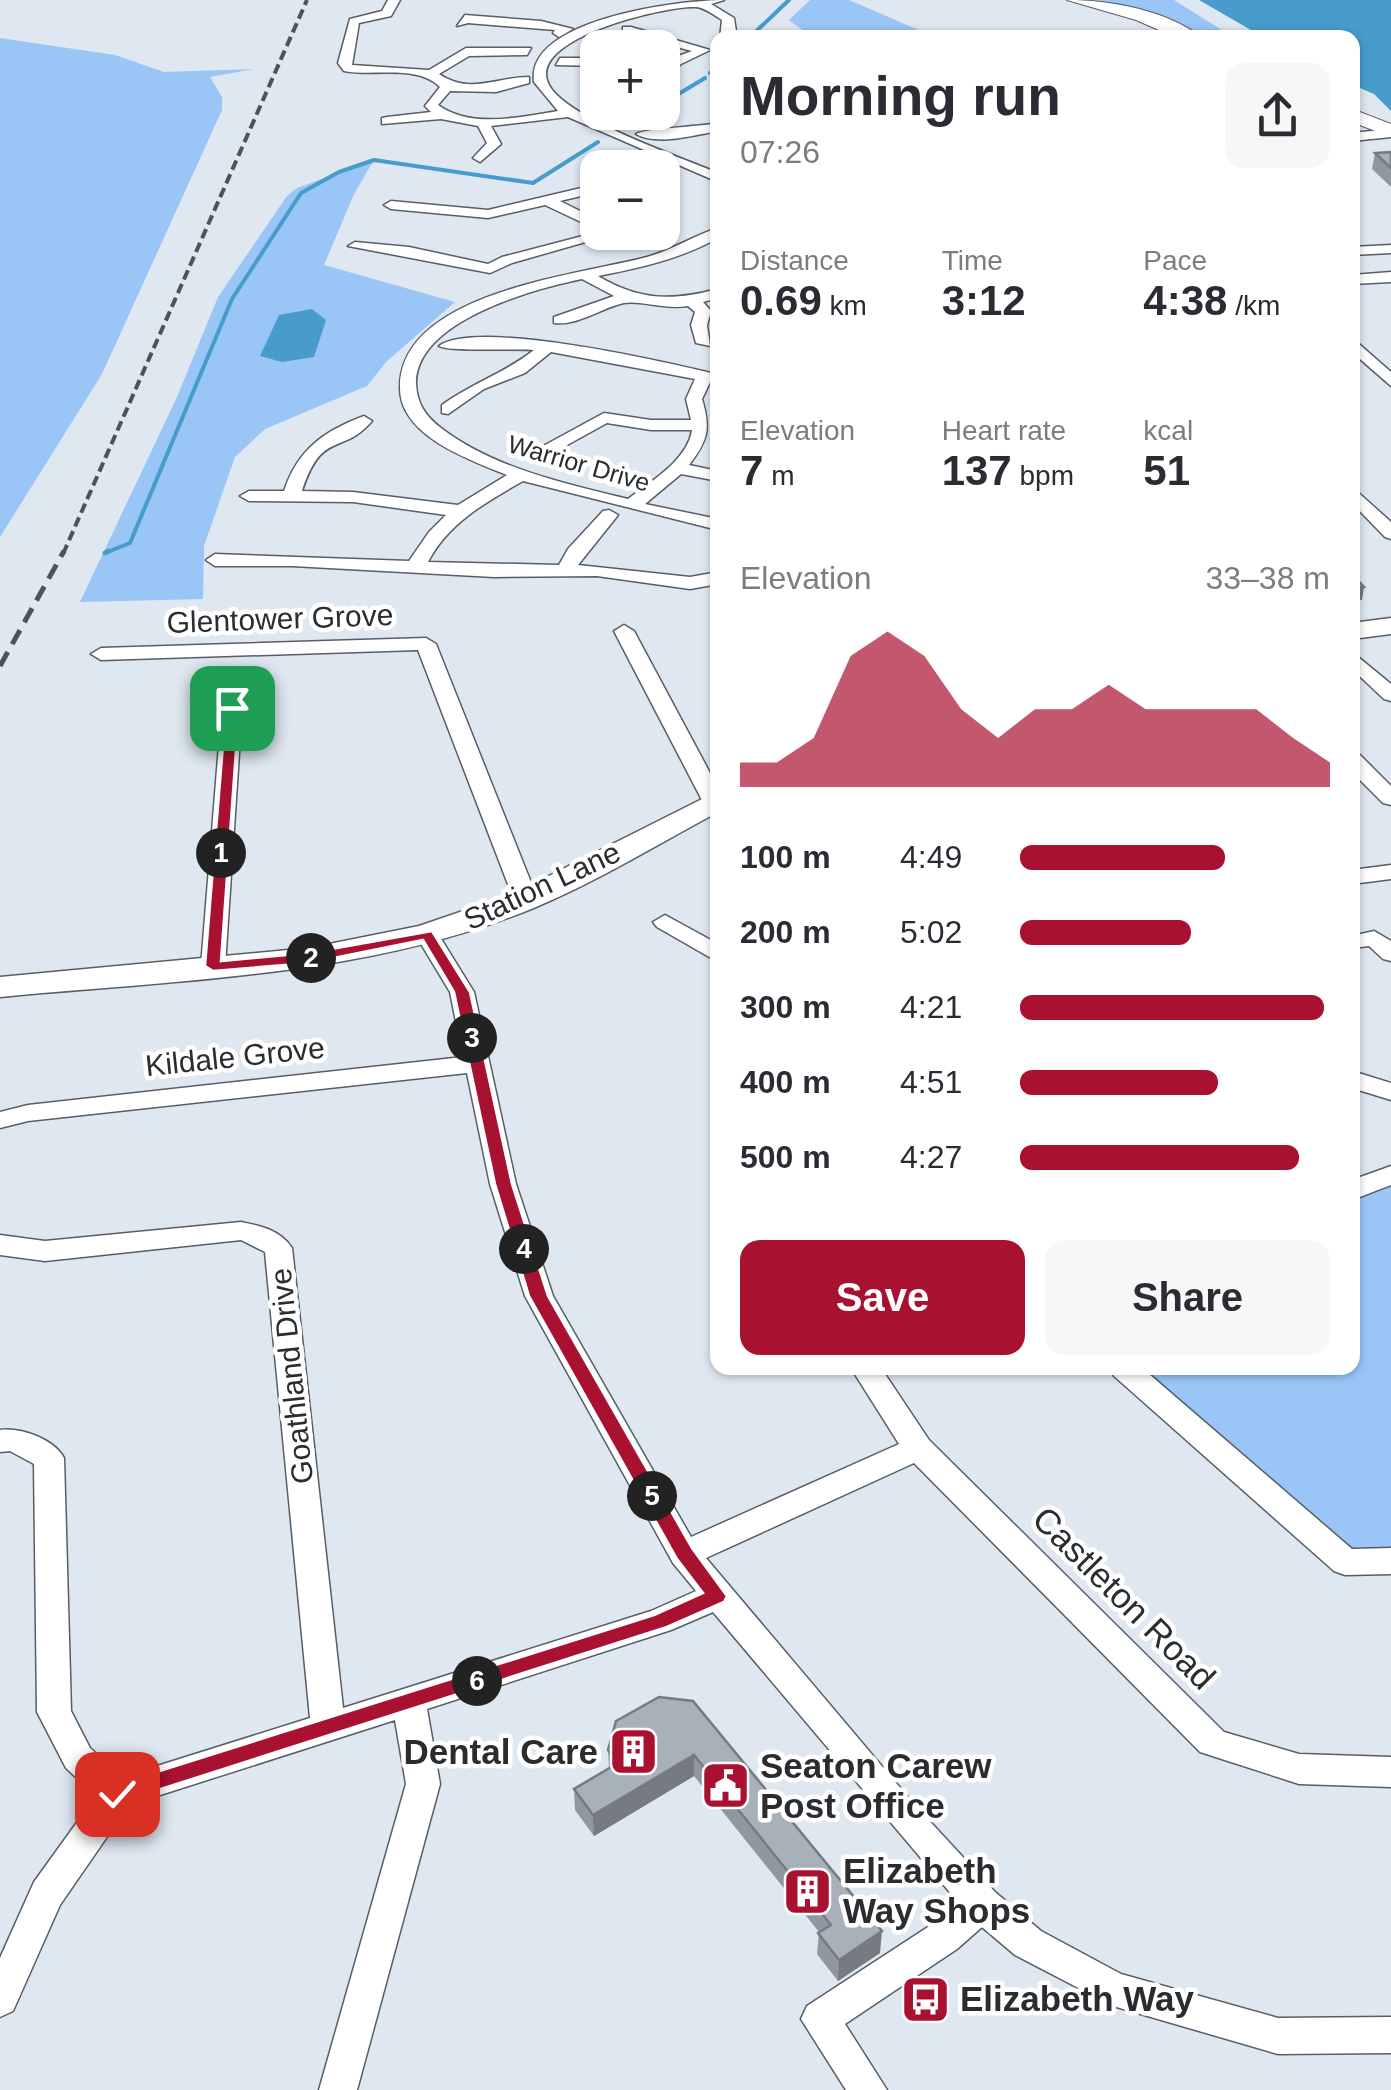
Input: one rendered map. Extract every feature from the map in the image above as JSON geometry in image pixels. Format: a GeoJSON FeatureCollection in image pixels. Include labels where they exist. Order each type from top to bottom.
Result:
{"type":"FeatureCollection","features":[{"type":"Feature","properties":{"kind":"main road"},"geometry":{"type":"LineString","coordinates":[[1076,0],[1142,16],[1174,30]]}},
{"type":"Feature","properties":{"kind":"main road"},"geometry":{"type":"LineString","coordinates":[[1360,118],[1391,132]]}},
{"type":"Feature","properties":{"kind":"main road"},"geometry":{"type":"LineString","coordinates":[[1360,630],[1391,626]]}},
{"type":"Feature","properties":{"kind":"main road","name":"Station Lane"},"geometry":{"type":"LineString","coordinates":[[0,987],[309,958],[427,934],[526,900],[710,804]]}},
{"type":"Feature","properties":{"kind":"street"},"geometry":{"type":"LineString","coordinates":[[710,171],[609,134],[569,113],[542,85],[540,63],[547,52],[573,36],[638,15],[718,0]]}},
{"type":"Feature","properties":{"kind":"street"},"geometry":{"type":"LineString","coordinates":[[700,3],[728,18],[730,30]]}},
{"type":"Feature","properties":{"kind":"street"},"geometry":{"type":"LineString","coordinates":[[609,5],[638,15]]}},
{"type":"Feature","properties":{"kind":"street"},"geometry":{"type":"LineString","coordinates":[[393,9],[354,22],[344,64],[349,72],[430,74],[448,87],[522,85]]}},
{"type":"Feature","properties":{"kind":"street"},"geometry":{"type":"LineString","coordinates":[[460,24],[465,19],[502,24],[529,16],[567,29],[559,33]]}},
{"type":"Feature","properties":{"kind":"street"},"geometry":{"type":"LineString","coordinates":[[680,40],[710,46]]}},
{"type":"Feature","properties":{"kind":"street"},"geometry":{"type":"LineString","coordinates":[[680,59],[710,46]]}},
{"type":"Feature","properties":{"kind":"street"},"geometry":{"type":"LineString","coordinates":[[430,74],[460,49],[527,51]]}},
{"type":"Feature","properties":{"kind":"street"},"geometry":{"type":"LineString","coordinates":[[560,62],[580,59]]}},
{"type":"Feature","properties":{"kind":"street"},"geometry":{"type":"LineString","coordinates":[[440,115],[432,102],[448,87]]}},
{"type":"Feature","properties":{"kind":"street"},"geometry":{"type":"LineString","coordinates":[[380,122],[440,115],[482,122],[569,113]]}},
{"type":"Feature","properties":{"kind":"street"},"geometry":{"type":"LineString","coordinates":[[482,122],[494,144],[472,157],[500,160]]}},
{"type":"Feature","properties":{"kind":"street"},"geometry":{"type":"LineString","coordinates":[[642,134],[666,138],[710,130]]}},
{"type":"Feature","properties":{"kind":"street"},"geometry":{"type":"LineString","coordinates":[[1360,136],[1391,132]]}},
{"type":"Feature","properties":{"kind":"street"},"geometry":{"type":"LineString","coordinates":[[391,205],[470,215],[580,193]]}},
{"type":"Feature","properties":{"kind":"street"},"geometry":{"type":"LineString","coordinates":[[549,202],[580,217]]}},
{"type":"Feature","properties":{"kind":"street","name":"Warrior Drive"},"geometry":{"type":"LineString","coordinates":[[710,236],[521,290],[467,314],[426,342],[405,377],[407,395],[418,414],[441,436],[520,475],[710,523]]}},
{"type":"Feature","properties":{"kind":"street"},"geometry":{"type":"LineString","coordinates":[[355,246],[390,245],[497,271],[507,260],[580,241]]}},
{"type":"Feature","properties":{"kind":"street"},"geometry":{"type":"LineString","coordinates":[[1360,250],[1391,248]]}},
{"type":"Feature","properties":{"kind":"street"},"geometry":{"type":"LineString","coordinates":[[582,273],[624,298],[662,305],[710,297]]}},
{"type":"Feature","properties":{"kind":"street"},"geometry":{"type":"LineString","coordinates":[[1360,279],[1391,277]]}},
{"type":"Feature","properties":{"kind":"street"},"geometry":{"type":"LineString","coordinates":[[560,320],[624,298]]}},
{"type":"Feature","properties":{"kind":"street"},"geometry":{"type":"LineString","coordinates":[[693,302],[703,311],[698,325],[708,338]]}},
{"type":"Feature","properties":{"kind":"street"},"geometry":{"type":"LineString","coordinates":[[447,346],[465,343],[548,347],[710,372],[694,399],[701,426],[699,440],[678,468],[631,506]]}},
{"type":"Feature","properties":{"kind":"street"},"geometry":{"type":"LineString","coordinates":[[451,401],[519,370],[548,347]]}},
{"type":"Feature","properties":{"kind":"street"},"geometry":{"type":"LineString","coordinates":[[1360,351],[1391,381]]}},
{"type":"Feature","properties":{"kind":"street"},"geometry":{"type":"LineString","coordinates":[[1371,362],[1391,360]]}},
{"type":"Feature","properties":{"kind":"street"},"geometry":{"type":"LineString","coordinates":[[532,457],[604,418],[651,426],[701,426]]}},
{"type":"Feature","properties":{"kind":"street"},"geometry":{"type":"LineString","coordinates":[[291,496],[300,467],[316,445],[364,429]]}},
{"type":"Feature","properties":{"kind":"street"},"geometry":{"type":"LineString","coordinates":[[678,468],[710,474]]}},
{"type":"Feature","properties":{"kind":"street"},"geometry":{"type":"LineString","coordinates":[[416,566],[433,535],[459,511],[520,475]]}},
{"type":"Feature","properties":{"kind":"street"},"geometry":{"type":"LineString","coordinates":[[249,496],[353,497],[459,511]]}},
{"type":"Feature","properties":{"kind":"street"},"geometry":{"type":"LineString","coordinates":[[1360,500],[1391,533]]}},
{"type":"Feature","properties":{"kind":"street"},"geometry":{"type":"LineString","coordinates":[[567,569],[570,556],[580,545],[610,526]]}},
{"type":"Feature","properties":{"kind":"street"},"geometry":{"type":"LineString","coordinates":[[215,560],[245,566],[567,569],[690,584],[710,580]]}},
{"type":"Feature","properties":{"kind":"street"},"geometry":{"type":"LineString","coordinates":[[624,632],[710,790]]}},
{"type":"Feature","properties":{"kind":"street","name":"Glentower Grove"},"geometry":{"type":"LineString","coordinates":[[101,654],[426,644],[526,900]]}},
{"type":"Feature","properties":{"kind":"street"},"geometry":{"type":"LineString","coordinates":[[1360,666],[1391,695]]}},
{"type":"Feature","properties":{"kind":"street"},"geometry":{"type":"LineString","coordinates":[[213,966],[232,708]]}},
{"type":"Feature","properties":{"kind":"street"},"geometry":{"type":"LineString","coordinates":[[1360,768],[1391,798]]}},
{"type":"Feature","properties":{"kind":"street"},"geometry":{"type":"LineString","coordinates":[[1360,877],[1391,872]]}},
{"type":"Feature","properties":{"kind":"street"},"geometry":{"type":"LineString","coordinates":[[665,923],[710,950]]}},
{"type":"Feature","properties":{"kind":"street"},"geometry":{"type":"LineString","coordinates":[[427,934],[462,992],[504,1184],[538,1296],[684,1554],[982,1904],[1028,1943],[1112,1989],[1278,2036],[1391,2035]]}},
{"type":"Feature","properties":{"kind":"street"},"geometry":{"type":"LineString","coordinates":[[1360,941],[1374,938],[1391,954]]}},
{"type":"Feature","properties":{"kind":"street","name":"Kildale Grove"},"geometry":{"type":"LineString","coordinates":[[0,1120],[47,1111],[477,1064]]}},
{"type":"Feature","properties":{"kind":"street"},"geometry":{"type":"LineString","coordinates":[[1360,1082],[1391,1092]]}},
{"type":"Feature","properties":{"kind":"street"},"geometry":{"type":"LineString","coordinates":[[1360,1188],[1391,1175]]}},
{"type":"Feature","properties":{"kind":"street","name":"Goathland Drive"},"geometry":{"type":"LineString","coordinates":[[0,1245],[45,1251],[240,1230],[262,1236],[278,1248],[328,1728]]}},
{"type":"Feature","properties":{"kind":"street","name":"Castleton Road"},"geometry":{"type":"LineString","coordinates":[[871,1375],[918,1448],[1212,1742],[1268,1764],[1321,1775],[1391,1772]]}},
{"type":"Feature","properties":{"kind":"street"},"geometry":{"type":"LineString","coordinates":[[1132,1375],[1345,1562],[1391,1561]]}},
{"type":"Feature","properties":{"kind":"street"},"geometry":{"type":"LineString","coordinates":[[0,1441],[13,1439],[49,1458],[54,1712],[78,1758],[117,1794]]}},
{"type":"Feature","properties":{"kind":"street"},"geometry":{"type":"LineString","coordinates":[[684,1554],[918,1448]]}},
{"type":"Feature","properties":{"kind":"street"},"geometry":{"type":"LineString","coordinates":[[0,1998],[46,1894],[117,1794],[660,1621],[717,1596]]}},
{"type":"Feature","properties":{"kind":"street"},"geometry":{"type":"LineString","coordinates":[[338,2090],[423,1784],[410,1703]]}},
{"type":"Feature","properties":{"kind":"street"},"geometry":{"type":"LineString","coordinates":[[868,2090],[820,2019],[944,1937],[982,1904]]}},
{"type":"Feature","properties":{"kind":"shaded area"},"geometry":{"type":"Polygon","coordinates":[[[810,0],[849,0],[919,30],[803,30],[789,20],[810,0]]]}},
{"type":"Feature","properties":{"kind":"shaded area"},"geometry":{"type":"Polygon","coordinates":[[[1094,0],[1174,0],[1222,30],[1189,30],[1094,0]]]}},
{"type":"Feature","properties":{"kind":"shaded area"},"geometry":{"type":"Polygon","coordinates":[[[1199,0],[1391,0],[1391,111],[1374,94],[1360,88],[1360,30],[1251,30],[1199,0]]]}},
{"type":"Feature","properties":{"kind":"shaded area"},"geometry":{"type":"Polygon","coordinates":[[[0,38],[115,55],[164,72],[254,69],[210,77],[222,97],[222,110],[102,374],[0,537],[0,38]]]}},
{"type":"Feature","properties":{"kind":"shaded area"},"geometry":{"type":"Polygon","coordinates":[[[374,160],[354,194],[324,265],[455,302],[386,362],[367,386],[265,429],[235,457],[204,546],[203,599],[80,602],[177,397],[218,297],[287,196],[297,188],[374,160]]]}},
{"type":"Feature","properties":{"kind":"shaded area"},"geometry":{"type":"Polygon","coordinates":[[[312,309],[326,320],[314,357],[282,362],[260,356],[279,315],[312,309]]]}},
{"type":"Feature","properties":{"kind":"shaded area"},"geometry":{"type":"Polygon","coordinates":[[[1391,1186],[1391,1549],[1348,1550],[1140,1375],[1360,1375],[1360,1192],[1391,1186]]]}},
{"type":"Feature","properties":{"kind":"building"},"geometry":{"type":"Polygon","coordinates":[[[1391,152],[1391,168],[1375,153],[1391,152]]]}},
{"type":"Feature","properties":{"kind":"building"},"geometry":{"type":"Polygon","coordinates":[[[659,1697],[693,1701],[882,1931],[839,1960],[818,1933],[831,1925],[694,1755],[593,1815],[574,1789],[618,1763],[608,1750],[616,1721],[659,1697]]]}},
{"type":"Feature","properties":{"kind":"waterway"},"geometry":{"type":"LineString","coordinates":[[757,30],[789,0]]}},
{"type":"Feature","properties":{"kind":"waterway"},"geometry":{"type":"LineString","coordinates":[[680,93],[705,78]]}},
{"type":"Feature","properties":{"kind":"waterway"},"geometry":{"type":"LineString","coordinates":[[109,551],[105,553],[130,543],[232,299],[301,193],[339,172],[374,160],[533,183],[598,142]]}},
{"type":"Feature","properties":{"kind":"railway"},"geometry":{"type":"LineString","coordinates":[[63,554],[307,0]]}},
{"type":"Feature","properties":{"kind":"railway"},"geometry":{"type":"LineString","coordinates":[[0,666],[64,551]]}},
{"type":"Feature","properties":{"kind":"place","name":"Dental Care"},"geometry":{"type":"Point","coordinates":[633,1752]}},
{"type":"Feature","properties":{"kind":"place","name":"Seaton Carew Post Office"},"geometry":{"type":"Point","coordinates":[725,1786]}},
{"type":"Feature","properties":{"kind":"place","name":"Elizabeth Way Shops"},"geometry":{"type":"Point","coordinates":[808,1891]}},
{"type":"Feature","properties":{"kind":"place","name":"Elizabeth Way"},"geometry":{"type":"Point","coordinates":[925,1999]}},
{"type":"Feature","properties":{"kind":"route"},"geometry":{"type":"LineString","coordinates":[[117,1794],[660,1621],[717,1596],[684,1554],[538,1296],[504,1184],[462,992],[427,934],[309,958],[213,966],[232,708]]}}]}
